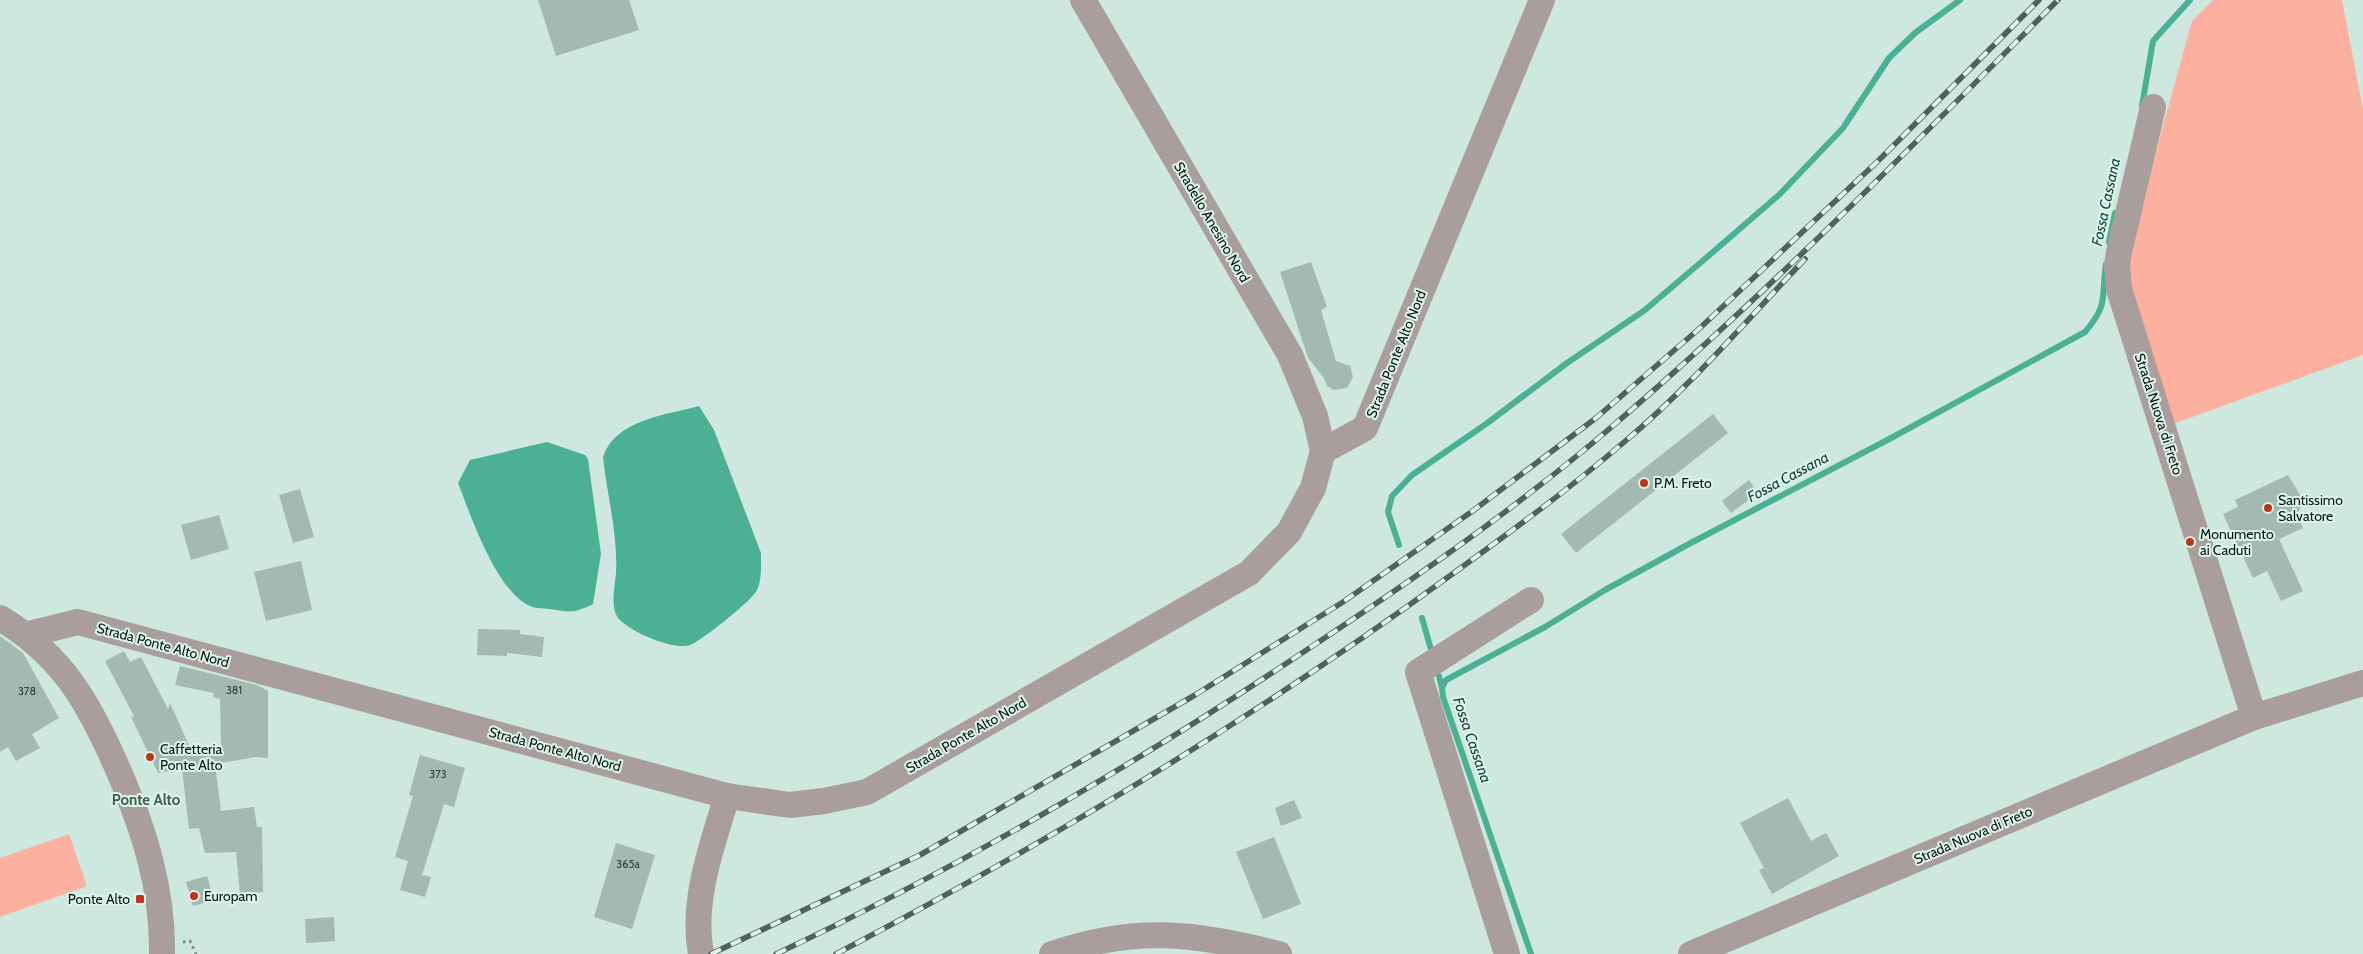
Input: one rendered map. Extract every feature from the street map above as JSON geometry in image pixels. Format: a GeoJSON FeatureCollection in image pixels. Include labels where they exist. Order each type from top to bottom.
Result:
{"type":"FeatureCollection","features":[{"type":"Feature","properties":{"kind":"street","name":"Stradello Anesino Nord"},"geometry":{"type":"LineString","coordinates":[[1083,0],[1290,355],[1314,416],[1323,452]]}},
{"type":"Feature","properties":{"kind":"street","name":"Strada Ponte Alto Nord"},"geometry":{"type":"LineString","coordinates":[[25,635],[78,622],[728,796],[790,805],[824,802],[867,792],[1249,572],[1289,532],[1313,488],[1323,452],[1365,428],[1542,0]]}},
{"type":"Feature","properties":{"kind":"street","name":"Strada Nuova di Freto"},"geometry":{"type":"LineString","coordinates":[[2153,107],[2119,252],[2117,265],[2119,290],[2254,717]]}},
{"type":"Feature","properties":{"kind":"street"},"geometry":{"type":"LineString","coordinates":[[1507,954],[1418,672],[1531,600]]}},
{"type":"Feature","properties":{"kind":"street"},"geometry":{"type":"LineString","coordinates":[[0,618],[44,650],[79,691],[98,722],[148,846],[156,880],[162,954]]}},
{"type":"Feature","properties":{"kind":"street","name":"Strada Nuova di Freto"},"geometry":{"type":"LineString","coordinates":[[1692,954],[2254,717],[2363,683]]}},
{"type":"Feature","properties":{"kind":"street"},"geometry":{"type":"LineString","coordinates":[[701,954],[697,928],[702,891],[711,850],[728,796]]}},
{"type":"Feature","properties":{"kind":"street"},"geometry":{"type":"LineString","coordinates":[[1052,954],[1089,942],[1149,934],[1237,944],[1279,954]]}},
{"type":"Feature","properties":{"kind":"shaded area"},"geometry":{"type":"Polygon","coordinates":[[[2213,0],[2342,0],[2363,109],[2363,355],[2173,424],[2130,291],[2127,257],[2192,21],[2213,0]]]}},
{"type":"Feature","properties":{"kind":"shaded area"},"geometry":{"type":"Polygon","coordinates":[[[699,406],[714,430],[761,553],[761,572],[757,590],[746,602],[704,637],[690,645],[682,646],[652,639],[632,629],[618,618],[614,608],[615,544],[603,457],[609,445],[618,435],[630,427],[657,416],[699,406]]]}},
{"type":"Feature","properties":{"kind":"shaded area"},"geometry":{"type":"Polygon","coordinates":[[[547,442],[585,455],[588,459],[601,554],[593,604],[576,611],[535,608],[518,598],[506,585],[486,551],[458,483],[470,460],[547,442]]]}},
{"type":"Feature","properties":{"kind":"shaded area"},"geometry":{"type":"Polygon","coordinates":[[[69,834],[87,886],[0,917],[0,858],[69,834]]]}},
{"type":"Feature","properties":{"kind":"building"},"geometry":{"type":"Polygon","coordinates":[[[538,0],[629,0],[639,30],[556,56],[538,0]]]}},
{"type":"Feature","properties":{"kind":"building"},"geometry":{"type":"Polygon","coordinates":[[[1311,262],[1327,307],[1321,310],[1336,361],[1350,366],[1353,377],[1347,388],[1334,390],[1327,386],[1324,378],[1308,358],[1280,272],[1311,262]]]}},
{"type":"Feature","properties":{"kind":"building","name":"P.M. Freto"},"geometry":{"type":"Polygon","coordinates":[[[1713,414],[1728,433],[1576,553],[1561,534],[1713,414]]]}},
{"type":"Feature","properties":{"kind":"building"},"geometry":{"type":"Polygon","coordinates":[[[2288,475],[2302,498],[2302,504],[2297,515],[2303,528],[2279,539],[2303,591],[2281,601],[2267,571],[2253,578],[2223,514],[2238,507],[2235,500],[2288,475]]]}},
{"type":"Feature","properties":{"kind":"building"},"geometry":{"type":"Polygon","coordinates":[[[1749,480],[1758,493],[1731,513],[1722,501],[1749,480]]]}},
{"type":"Feature","properties":{"kind":"building"},"geometry":{"type":"Polygon","coordinates":[[[300,489],[314,537],[293,543],[279,495],[300,489]]]}},
{"type":"Feature","properties":{"kind":"building"},"geometry":{"type":"Polygon","coordinates":[[[219,515],[229,549],[191,560],[181,525],[219,515]]]}},
{"type":"Feature","properties":{"kind":"building"},"geometry":{"type":"Polygon","coordinates":[[[301,561],[312,610],[266,621],[254,572],[301,561]]]}},
{"type":"Feature","properties":{"kind":"building"},"geometry":{"type":"Polygon","coordinates":[[[478,629],[520,630],[520,634],[544,637],[542,657],[507,653],[507,656],[477,655],[478,629]]]}},
{"type":"Feature","properties":{"kind":"building"},"geometry":{"type":"Polygon","coordinates":[[[0,636],[23,653],[59,718],[32,734],[40,748],[16,761],[8,747],[0,752],[0,636]]]}},
{"type":"Feature","properties":{"kind":"building"},"geometry":{"type":"Polygon","coordinates":[[[124,651],[130,662],[141,657],[168,709],[170,703],[192,752],[221,747],[220,699],[213,697],[214,693],[175,685],[180,666],[257,685],[268,691],[268,758],[256,757],[215,764],[221,811],[254,807],[257,827],[262,827],[263,892],[240,894],[236,852],[205,853],[199,828],[189,829],[182,769],[158,773],[131,717],[134,716],[105,661],[124,651]]]}},
{"type":"Feature","properties":{"kind":"building"},"geometry":{"type":"Polygon","coordinates":[[[420,755],[465,768],[454,807],[444,804],[422,875],[431,877],[425,897],[400,890],[408,861],[395,857],[413,796],[409,795],[420,755]]]}},
{"type":"Feature","properties":{"kind":"building"},"geometry":{"type":"Polygon","coordinates":[[[1788,798],[1811,841],[1826,833],[1839,856],[1772,894],[1759,870],[1764,868],[1740,823],[1788,798]]]}},
{"type":"Feature","properties":{"kind":"building"},"geometry":{"type":"Polygon","coordinates":[[[1294,800],[1302,818],[1281,826],[1275,808],[1294,800]]]}},
{"type":"Feature","properties":{"kind":"building"},"geometry":{"type":"Polygon","coordinates":[[[1274,837],[1301,904],[1263,919],[1236,852],[1274,837]]]}},
{"type":"Feature","properties":{"kind":"building"},"geometry":{"type":"Polygon","coordinates":[[[616,843],[655,855],[632,929],[594,917],[616,843]]]}},
{"type":"Feature","properties":{"kind":"building"},"geometry":{"type":"Polygon","coordinates":[[[207,876],[214,900],[193,906],[186,882],[207,876]]]}},
{"type":"Feature","properties":{"kind":"building"},"geometry":{"type":"Polygon","coordinates":[[[334,917],[335,941],[306,943],[305,919],[334,917]]]}},
{"type":"Feature","properties":{"kind":"waterway"},"geometry":{"type":"LineString","coordinates":[[1399,545],[1388,512],[1392,496],[1412,475],[1486,424],[1567,363],[1645,310],[1780,194],[1843,128],[1889,58],[1915,33],[1960,0]]}},
{"type":"Feature","properties":{"kind":"waterway","name":"Fossa Cassana"},"geometry":{"type":"LineString","coordinates":[[2142,106],[2153,41],[2190,0]]}},
{"type":"Feature","properties":{"kind":"waterway","name":"Fossa Cassana"},"geometry":{"type":"LineString","coordinates":[[2109,242],[2115,213]]}},
{"type":"Feature","properties":{"kind":"waterway","name":"Fossa Cassana"},"geometry":{"type":"LineString","coordinates":[[1531,954],[1443,697],[1442,688],[1446,680],[1545,627],[1605,590],[1687,545],[1893,437],[2085,332],[2101,307],[2106,264]]}},
{"type":"Feature","properties":{"kind":"waterway"},"geometry":{"type":"LineString","coordinates":[[1422,618],[1432,653]]}},
{"type":"Feature","properties":{"kind":"waterway"},"geometry":{"type":"LineString","coordinates":[[1439,676],[1442,688]]}},
{"type":"Feature","properties":{"kind":"railway"},"geometry":{"type":"LineString","coordinates":[[711,954],[920,855],[1195,695],[1343,602],[1474,510],[1596,418],[1700,328],[1878,161],[2039,0]]}},
{"type":"Feature","properties":{"kind":"railway"},"geometry":{"type":"LineString","coordinates":[[776,954],[913,886],[1114,772],[1180,732],[1347,623],[1499,517],[1608,430],[1724,327],[1837,220],[2058,0]]}},
{"type":"Feature","properties":{"kind":"railway"},"geometry":{"type":"LineString","coordinates":[[836,954],[995,868],[1150,776],[1303,678],[1451,575],[1560,494],[1647,422],[1717,354],[1805,259]]}},
{"type":"Feature","properties":{"kind":"place","name":"P.M. Freto"},"geometry":{"type":"Point","coordinates":[1644,483]}},
{"type":"Feature","properties":{"kind":"place","name":"Santissimo Salvatore"},"geometry":{"type":"Point","coordinates":[2268,508]}},
{"type":"Feature","properties":{"kind":"place","name":"Monumento ai Caduti"},"geometry":{"type":"Point","coordinates":[2190,542]}},
{"type":"Feature","properties":{"kind":"place","name":"Caffetteria Ponte Alto"},"geometry":{"type":"Point","coordinates":[150,757]}},
{"type":"Feature","properties":{"kind":"place","name":"Europam"},"geometry":{"type":"Point","coordinates":[194,896]}},
{"type":"Feature","properties":{"kind":"place","name":"Ponte Alto"},"geometry":{"type":"Point","coordinates":[140,899]}},
{"type":"Feature","properties":{"kind":"district","name":"Ponte Alto"},"geometry":{"type":"Point","coordinates":[146,800]}}]}
